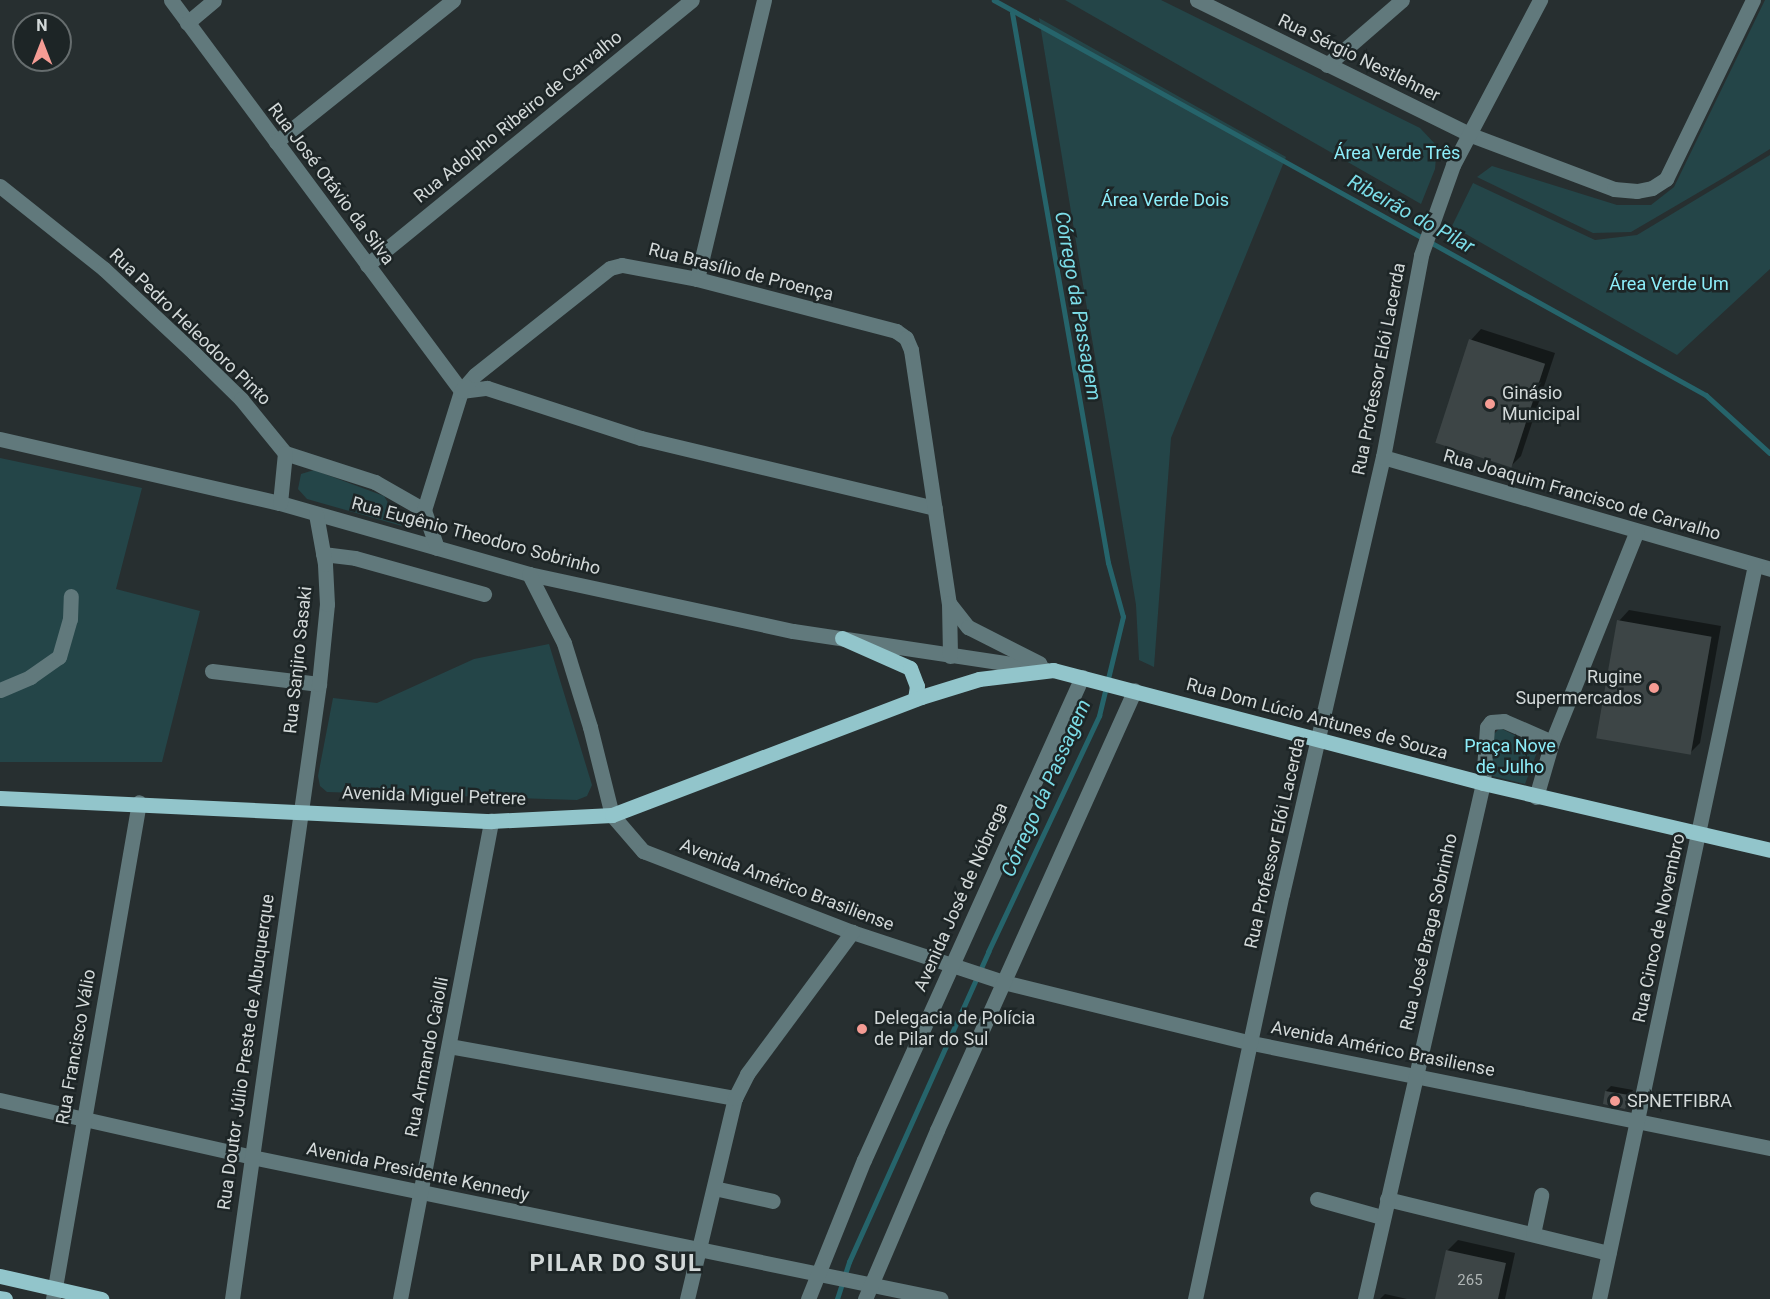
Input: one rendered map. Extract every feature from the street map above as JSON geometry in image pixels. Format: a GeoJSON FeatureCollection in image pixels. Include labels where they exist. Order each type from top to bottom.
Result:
{"type":"FeatureCollection","features":[{"type":"Feature","properties":{"kind":"main road"},"geometry":{"type":"LineString","coordinates":[[842,638],[910,668],[917,686],[915,699]]}},
{"type":"Feature","properties":{"kind":"main road","name":"Avenida Miguel Petrere"},"geometry":{"type":"LineString","coordinates":[[0,798],[140,802],[491,821],[612,815],[915,699],[979,680],[1053,670],[1087,678]]}},
{"type":"Feature","properties":{"kind":"main road","name":"Rua Dom Lúcio Antunes de Souza"},"geometry":{"type":"LineString","coordinates":[[1087,678],[1318,742],[1536,797],[1770,850]]}},
{"type":"Feature","properties":{"kind":"main road"},"geometry":{"type":"LineString","coordinates":[[0,1276],[54,1294],[101,1299]]}},
{"type":"Feature","properties":{"kind":"main road"},"geometry":{"type":"LineString","coordinates":[[0,1298],[5,1299]]}},
{"type":"Feature","properties":{"kind":"street","name":"Rua José Otávio da Silva"},"geometry":{"type":"LineString","coordinates":[[171,0],[461,391]]}},
{"type":"Feature","properties":{"kind":"street"},"geometry":{"type":"LineString","coordinates":[[187,22],[214,0]]}},
{"type":"Feature","properties":{"kind":"street"},"geometry":{"type":"LineString","coordinates":[[276,142],[453,0]]}},
{"type":"Feature","properties":{"kind":"street","name":"Rua Adolpho Ribeiro de Carvalho"},"geometry":{"type":"LineString","coordinates":[[367,265],[692,0]]}},
{"type":"Feature","properties":{"kind":"street"},"geometry":{"type":"LineString","coordinates":[[697,279],[764,0]]}},
{"type":"Feature","properties":{"kind":"street","name":"Rua Sérgio Nestlehner"},"geometry":{"type":"LineString","coordinates":[[1197,0],[1470,135],[1614,189],[1637,191],[1652,188],[1666,178],[1753,0]]}},
{"type":"Feature","properties":{"kind":"street"},"geometry":{"type":"LineString","coordinates":[[1327,65],[1402,0]]}},
{"type":"Feature","properties":{"kind":"street"},"geometry":{"type":"LineString","coordinates":[[1470,135],[1540,0]]}},
{"type":"Feature","properties":{"kind":"street","name":"Rua Professor Elói Lacerda"},"geometry":{"type":"LineString","coordinates":[[1195,1299],[1252,1043],[1282,894],[1383,457],[1420,255],[1432,217],[1453,165],[1470,135]]}},
{"type":"Feature","properties":{"kind":"street","name":"Rua Pedro Heleodoro Pinto"},"geometry":{"type":"LineString","coordinates":[[0,186],[104,269],[194,353],[241,399],[285,453]]}},
{"type":"Feature","properties":{"kind":"street","name":"Rua Brasílio de Proença"},"geometry":{"type":"LineString","coordinates":[[424,510],[461,391],[475,375],[610,268],[622,265],[697,279],[896,331],[911,350],[935,508]]}},
{"type":"Feature","properties":{"kind":"street"},"geometry":{"type":"LineString","coordinates":[[461,391],[487,388],[641,438],[935,508],[950,603],[950,656]]}},
{"type":"Feature","properties":{"kind":"street","name":"Rua Eugênio Theodoro Sobrinho"},"geometry":{"type":"LineString","coordinates":[[0,439],[280,503],[529,574],[842,638],[1053,670]]}},
{"type":"Feature","properties":{"kind":"street"},"geometry":{"type":"LineString","coordinates":[[280,503],[285,453],[375,482],[424,510],[437,548]]}},
{"type":"Feature","properties":{"kind":"street","name":"Rua Joaquim Francisco de Carvalho"},"geometry":{"type":"LineString","coordinates":[[1383,457],[1770,569]]}},
{"type":"Feature","properties":{"kind":"street","name":"Rua Sanjiro Sasaki"},"geometry":{"type":"LineString","coordinates":[[299,810],[319,684],[327,604],[324,554],[316,514]]}},
{"type":"Feature","properties":{"kind":"street"},"geometry":{"type":"LineString","coordinates":[[1536,797],[1552,742],[1637,531]]}},
{"type":"Feature","properties":{"kind":"street"},"geometry":{"type":"LineString","coordinates":[[324,554],[355,558],[484,594]]}},
{"type":"Feature","properties":{"kind":"street","name":"Rua Cinco de Novembro"},"geometry":{"type":"LineString","coordinates":[[1599,1299],[1755,565]]}},
{"type":"Feature","properties":{"kind":"street"},"geometry":{"type":"LineString","coordinates":[[529,574],[564,643],[590,727],[612,815]]}},
{"type":"Feature","properties":{"kind":"street"},"geometry":{"type":"LineString","coordinates":[[0,690],[30,677],[59,657],[70,619],[71,596]]}},
{"type":"Feature","properties":{"kind":"street"},"geometry":{"type":"LineString","coordinates":[[950,603],[968,627],[1053,670]]}},
{"type":"Feature","properties":{"kind":"street"},"geometry":{"type":"LineString","coordinates":[[212,671],[319,684]]}},
{"type":"Feature","properties":{"kind":"street","name":"Avenida José de Nóbrega"},"geometry":{"type":"LineString","coordinates":[[808,1299],[823,1275],[864,1160],[958,968],[1087,678]]}},
{"type":"Feature","properties":{"kind":"street"},"geometry":{"type":"LineString","coordinates":[[864,1289],[997,980],[1129,689]]}},
{"type":"Feature","properties":{"kind":"street"},"geometry":{"type":"LineString","coordinates":[[1483,783],[1491,722],[1504,721],[1552,742]]}},
{"type":"Feature","properties":{"kind":"street","name":"Rua José Braga Sobrinho"},"geometry":{"type":"LineString","coordinates":[[1365,1299],[1483,783]]}},
{"type":"Feature","properties":{"kind":"street","name":"Rua Francisco Válio"},"geometry":{"type":"LineString","coordinates":[[54,1294],[82,1118],[140,802]]}},
{"type":"Feature","properties":{"kind":"street","name":"Rua Doutor Júlio Preste de Albuquerque"},"geometry":{"type":"LineString","coordinates":[[232,1299],[299,810]]}},
{"type":"Feature","properties":{"kind":"street","name":"Avenida Américo Brasiliense"},"geometry":{"type":"LineString","coordinates":[[612,815],[643,851],[852,932],[997,980],[1252,1043],[1770,1148]]}},
{"type":"Feature","properties":{"kind":"street","name":"Rua Armando Caiolli"},"geometry":{"type":"LineString","coordinates":[[400,1299],[491,821]]}},
{"type":"Feature","properties":{"kind":"street"},"geometry":{"type":"LineString","coordinates":[[687,1299],[735,1098],[747,1074],[852,932]]}},
{"type":"Feature","properties":{"kind":"street"},"geometry":{"type":"LineString","coordinates":[[449,1046],[735,1098]]}},
{"type":"Feature","properties":{"kind":"street","name":"Avenida Presidente Kennedy"},"geometry":{"type":"LineString","coordinates":[[0,1100],[252,1158],[823,1275],[864,1289],[942,1299]]}},
{"type":"Feature","properties":{"kind":"street"},"geometry":{"type":"LineString","coordinates":[[714,1188],[773,1201]]}},
{"type":"Feature","properties":{"kind":"street"},"geometry":{"type":"LineString","coordinates":[[1533,1234],[1541,1196]]}},
{"type":"Feature","properties":{"kind":"street"},"geometry":{"type":"LineString","coordinates":[[1317,1199],[1382,1217]]}},
{"type":"Feature","properties":{"kind":"street"},"geometry":{"type":"LineString","coordinates":[[1387,1199],[1608,1253]]}},
{"type":"Feature","properties":{"kind":"green space","name":"Área Verde Três"},"geometry":{"type":"Polygon","coordinates":[[[1065,0],[1161,0],[1420,128],[1437,146],[1435,169],[1421,204],[1065,0]]]}},
{"type":"Feature","properties":{"kind":"green space"},"geometry":{"type":"Polygon","coordinates":[[[1765,0],[1770,0],[1770,149],[1725,177],[1631,232],[1593,233],[1477,177],[1492,166],[1617,205],[1651,205],[1674,187],[1765,0]]]}},
{"type":"Feature","properties":{"kind":"green space","name":"Área Verde Dois"},"geometry":{"type":"Polygon","coordinates":[[[1039,18],[1286,157],[1171,438],[1154,667],[1139,660],[1136,605],[1039,18]]]}},
{"type":"Feature","properties":{"kind":"green space","name":"Área Verde Um"},"geometry":{"type":"Polygon","coordinates":[[[1770,155],[1770,269],[1677,355],[1452,226],[1473,183],[1595,240],[1637,235],[1770,155]]]}},
{"type":"Feature","properties":{"kind":"green space"},"geometry":{"type":"Polygon","coordinates":[[[0,458],[142,488],[116,589],[200,611],[162,762],[0,762],[0,458]]]}},
{"type":"Feature","properties":{"kind":"green space"},"geometry":{"type":"Polygon","coordinates":[[[314,470],[384,496],[402,526],[307,499],[298,489],[301,474],[314,470]]]}},
{"type":"Feature","properties":{"kind":"green space"},"geometry":{"type":"Polygon","coordinates":[[[549,644],[592,785],[587,796],[577,800],[327,792],[320,786],[318,776],[333,698],[377,703],[474,659],[549,644]]]}},
{"type":"Feature","properties":{"kind":"green space","name":"Praça Nove de Julho"},"geometry":{"type":"Polygon","coordinates":[[[1500,728],[1539,747],[1525,784],[1484,774],[1493,735],[1500,728]]]}},
{"type":"Feature","properties":{"kind":"building","name":"Ginásio Municipal"},"geometry":{"type":"Polygon","coordinates":[[[1469,339],[1545,364],[1511,467],[1435,443],[1469,339]]]}},
{"type":"Feature","properties":{"kind":"building","name":"Rugine Supermercados"},"geometry":{"type":"Polygon","coordinates":[[[1617,620],[1712,637],[1691,755],[1596,738],[1617,620]]]}},
{"type":"Feature","properties":{"kind":"building","name":"SPNETFIBRA"},"geometry":{"type":"Polygon","coordinates":[[[1605,1091],[1629,1095],[1625,1109],[1603,1104],[1605,1091]]]}},
{"type":"Feature","properties":{"kind":"building"},"geometry":{"type":"Polygon","coordinates":[[[1446,1250],[1506,1263],[1498,1299],[1435,1299],[1446,1250]]]}},
{"type":"Feature","properties":{"kind":"waterway","name":"Ribeirão do Pilar"},"geometry":{"type":"LineString","coordinates":[[994,0],[1706,395],[1770,453]]}},
{"type":"Feature","properties":{"kind":"waterway","name":"Córrego da Passagem"},"geometry":{"type":"LineString","coordinates":[[837,1299],[849,1262],[988,952],[1099,716],[1123,617],[1108,563],[1012,13]]}},
{"type":"Feature","properties":{"kind":"place","name":"Ginásio Municipal"},"geometry":{"type":"Point","coordinates":[1490,404]}},
{"type":"Feature","properties":{"kind":"place","name":"Rugine Supermercados"},"geometry":{"type":"Point","coordinates":[1654,688]}},
{"type":"Feature","properties":{"kind":"place","name":"Delegacia de Polícia de Pilar do Sul"},"geometry":{"type":"Point","coordinates":[862,1029]}},
{"type":"Feature","properties":{"kind":"place","name":"SPNETFIBRA"},"geometry":{"type":"Point","coordinates":[1615,1101]}},
{"type":"Feature","properties":{"kind":"district","name":"PILAR DO SUL"},"geometry":{"type":"Point","coordinates":[616,1264]}}]}
